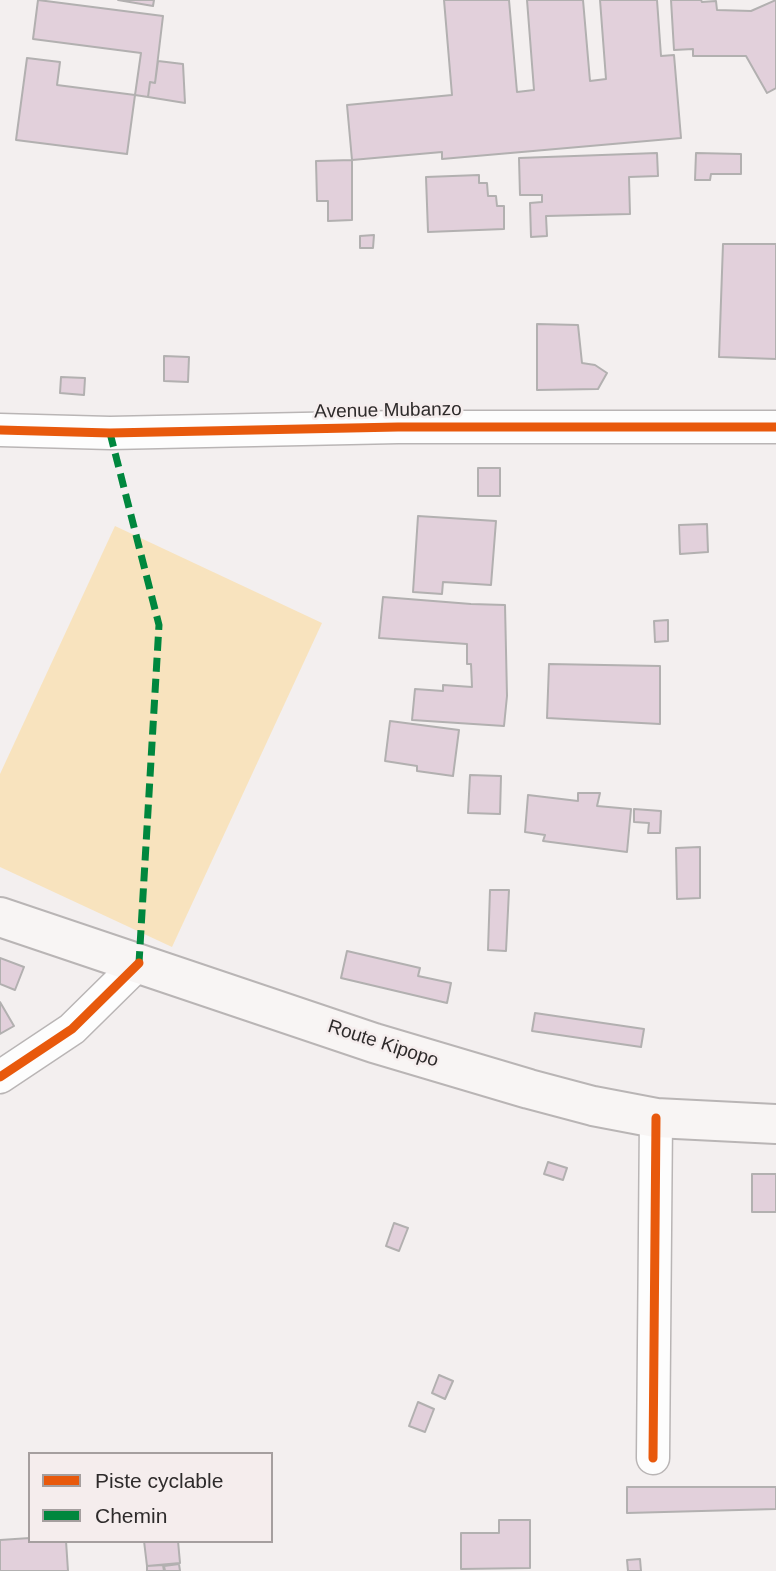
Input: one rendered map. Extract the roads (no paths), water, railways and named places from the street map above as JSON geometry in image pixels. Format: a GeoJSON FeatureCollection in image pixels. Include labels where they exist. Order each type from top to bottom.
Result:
{"type":"FeatureCollection","features":[{"type":"Feature","properties":{"kind":"main road","name":"Route Kipopo"},"geometry":{"type":"LineString","coordinates":[[0,917],[413,1055],[542,1093],[656,1118],[776,1124]]}},
{"type":"Feature","properties":{"kind":"street","name":"Avenue Mubanzo"},"geometry":{"type":"LineString","coordinates":[[0,430],[110,433],[398,427],[776,427]]}},
{"type":"Feature","properties":{"kind":"street"},"geometry":{"type":"LineString","coordinates":[[0,1077],[72,1029],[139,963]]}},
{"type":"Feature","properties":{"kind":"street"},"geometry":{"type":"LineString","coordinates":[[653,1458],[656,1118]]}}]}
